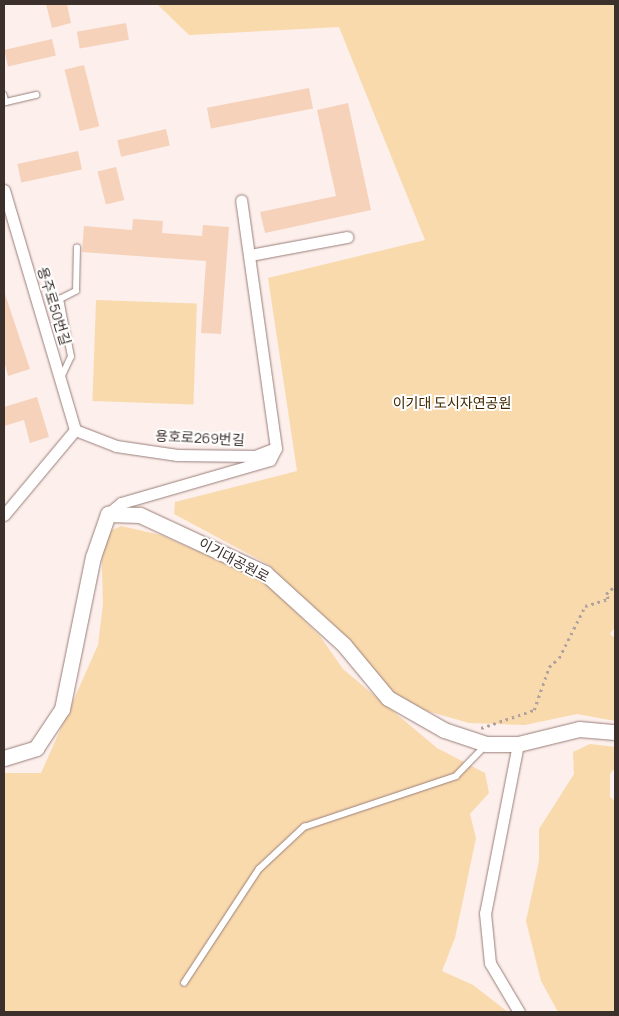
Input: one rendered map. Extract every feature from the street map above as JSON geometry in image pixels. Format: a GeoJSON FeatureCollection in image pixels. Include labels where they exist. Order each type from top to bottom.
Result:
{"type":"FeatureCollection","features":[{"type":"Feature","properties":{"kind":"street","name":"용주로50번길"},"geometry":{"type":"LineString","coordinates":[[4,190],[7,212],[75,430]]}},
{"type":"Feature","properties":{"kind":"street"},"geometry":{"type":"LineString","coordinates":[[4,758],[36,748],[62,709],[93,557],[108,514],[121,503],[270,460],[276,448],[241,200]]}},
{"type":"Feature","properties":{"kind":"street"},"geometry":{"type":"LineString","coordinates":[[250,255],[348,237]]}},
{"type":"Feature","properties":{"kind":"street"},"geometry":{"type":"LineString","coordinates":[[4,516],[75,430]]}},
{"type":"Feature","properties":{"kind":"street","name":"용호로269번길"},"geometry":{"type":"LineString","coordinates":[[75,430],[116,446],[177,455],[255,456],[276,448]]}},
{"type":"Feature","properties":{"kind":"street","name":"이기대공원로"},"geometry":{"type":"LineString","coordinates":[[108,514],[140,515],[265,573],[344,645],[388,698],[444,730],[480,742],[518,744],[579,729],[615,732]]}},
{"type":"Feature","properties":{"kind":"street"},"geometry":{"type":"LineString","coordinates":[[518,744],[485,913],[490,963],[519,1012]]}},
{"type":"Feature","properties":{"kind":"lane"},"geometry":{"type":"LineString","coordinates":[[4,95],[6,102],[36,95]]}},
{"type":"Feature","properties":{"kind":"lane"},"geometry":{"type":"LineString","coordinates":[[60,380],[71,357],[60,299],[76,291],[77,248]]}},
{"type":"Feature","properties":{"kind":"lane"},"geometry":{"type":"LineString","coordinates":[[184,983],[259,869],[304,827],[456,776],[480,742]]}},
{"type":"Feature","properties":{"kind":"path"},"geometry":{"type":"LineString","coordinates":[[480,742],[482,726],[534,710],[549,667],[559,658],[585,606],[608,599],[606,594],[615,586]]}},
{"type":"Feature","properties":{"kind":"green space","name":"이기대 도시자연공원"},"geometry":{"type":"Polygon","coordinates":[[[157,4],[615,4],[615,627],[610,634],[615,638],[615,721],[577,714],[525,725],[469,723],[420,709],[391,692],[269,565],[174,514],[175,502],[297,471],[268,278],[425,240],[339,27],[189,35],[157,4]]]}},
{"type":"Feature","properties":{"kind":"green space"},"geometry":{"type":"Polygon","coordinates":[[[96,300],[197,304],[193,404],[92,401],[96,300]]]}},
{"type":"Feature","properties":{"kind":"green space"},"geometry":{"type":"Polygon","coordinates":[[[121,526],[161,535],[265,581],[320,636],[343,669],[437,748],[485,773],[489,793],[470,814],[476,838],[455,938],[442,971],[473,985],[508,1012],[4,1012],[4,773],[41,773],[98,645],[103,604],[101,535],[121,526]]]}},
{"type":"Feature","properties":{"kind":"green space"},"geometry":{"type":"Polygon","coordinates":[[[590,744],[615,747],[615,768],[610,774],[610,797],[615,801],[615,1012],[558,1012],[541,981],[526,921],[539,861],[539,829],[574,774],[573,752],[590,744]]]}},
{"type":"Feature","properties":{"kind":"building"},"geometry":{"type":"Polygon","coordinates":[[[46,4],[67,4],[71,23],[52,28],[46,4]]]}},
{"type":"Feature","properties":{"kind":"building"},"geometry":{"type":"Polygon","coordinates":[[[126,23],[129,40],[80,48],[77,32],[126,23]]]}},
{"type":"Feature","properties":{"kind":"building"},"geometry":{"type":"Polygon","coordinates":[[[52,39],[56,56],[8,67],[4,50],[52,39]]]}},
{"type":"Feature","properties":{"kind":"building"},"geometry":{"type":"Polygon","coordinates":[[[84,65],[99,126],[80,131],[65,70],[84,65]]]}},
{"type":"Feature","properties":{"kind":"building"},"geometry":{"type":"Polygon","coordinates":[[[309,88],[313,109],[211,128],[207,108],[309,88]]]}},
{"type":"Feature","properties":{"kind":"building"},"geometry":{"type":"Polygon","coordinates":[[[348,103],[371,210],[265,233],[260,212],[336,196],[317,110],[348,103]]]}},
{"type":"Feature","properties":{"kind":"building"},"geometry":{"type":"Polygon","coordinates":[[[166,129],[170,146],[121,157],[117,140],[166,129]]]}},
{"type":"Feature","properties":{"kind":"building"},"geometry":{"type":"Polygon","coordinates":[[[78,151],[82,170],[21,182],[17,164],[78,151]]]}},
{"type":"Feature","properties":{"kind":"building"},"geometry":{"type":"Polygon","coordinates":[[[116,167],[124,200],[106,205],[98,172],[116,167]]]}},
{"type":"Feature","properties":{"kind":"building"},"geometry":{"type":"Polygon","coordinates":[[[133,219],[163,221],[162,233],[202,236],[203,225],[229,227],[221,334],[201,333],[206,261],[82,252],[84,226],[132,230],[133,219]]]}},
{"type":"Feature","properties":{"kind":"building"},"geometry":{"type":"Polygon","coordinates":[[[4,291],[30,369],[8,376],[4,360],[4,291]]]}},
{"type":"Feature","properties":{"kind":"building"},"geometry":{"type":"Polygon","coordinates":[[[37,397],[49,437],[30,443],[24,420],[4,426],[4,407],[37,397]]]}}]}
